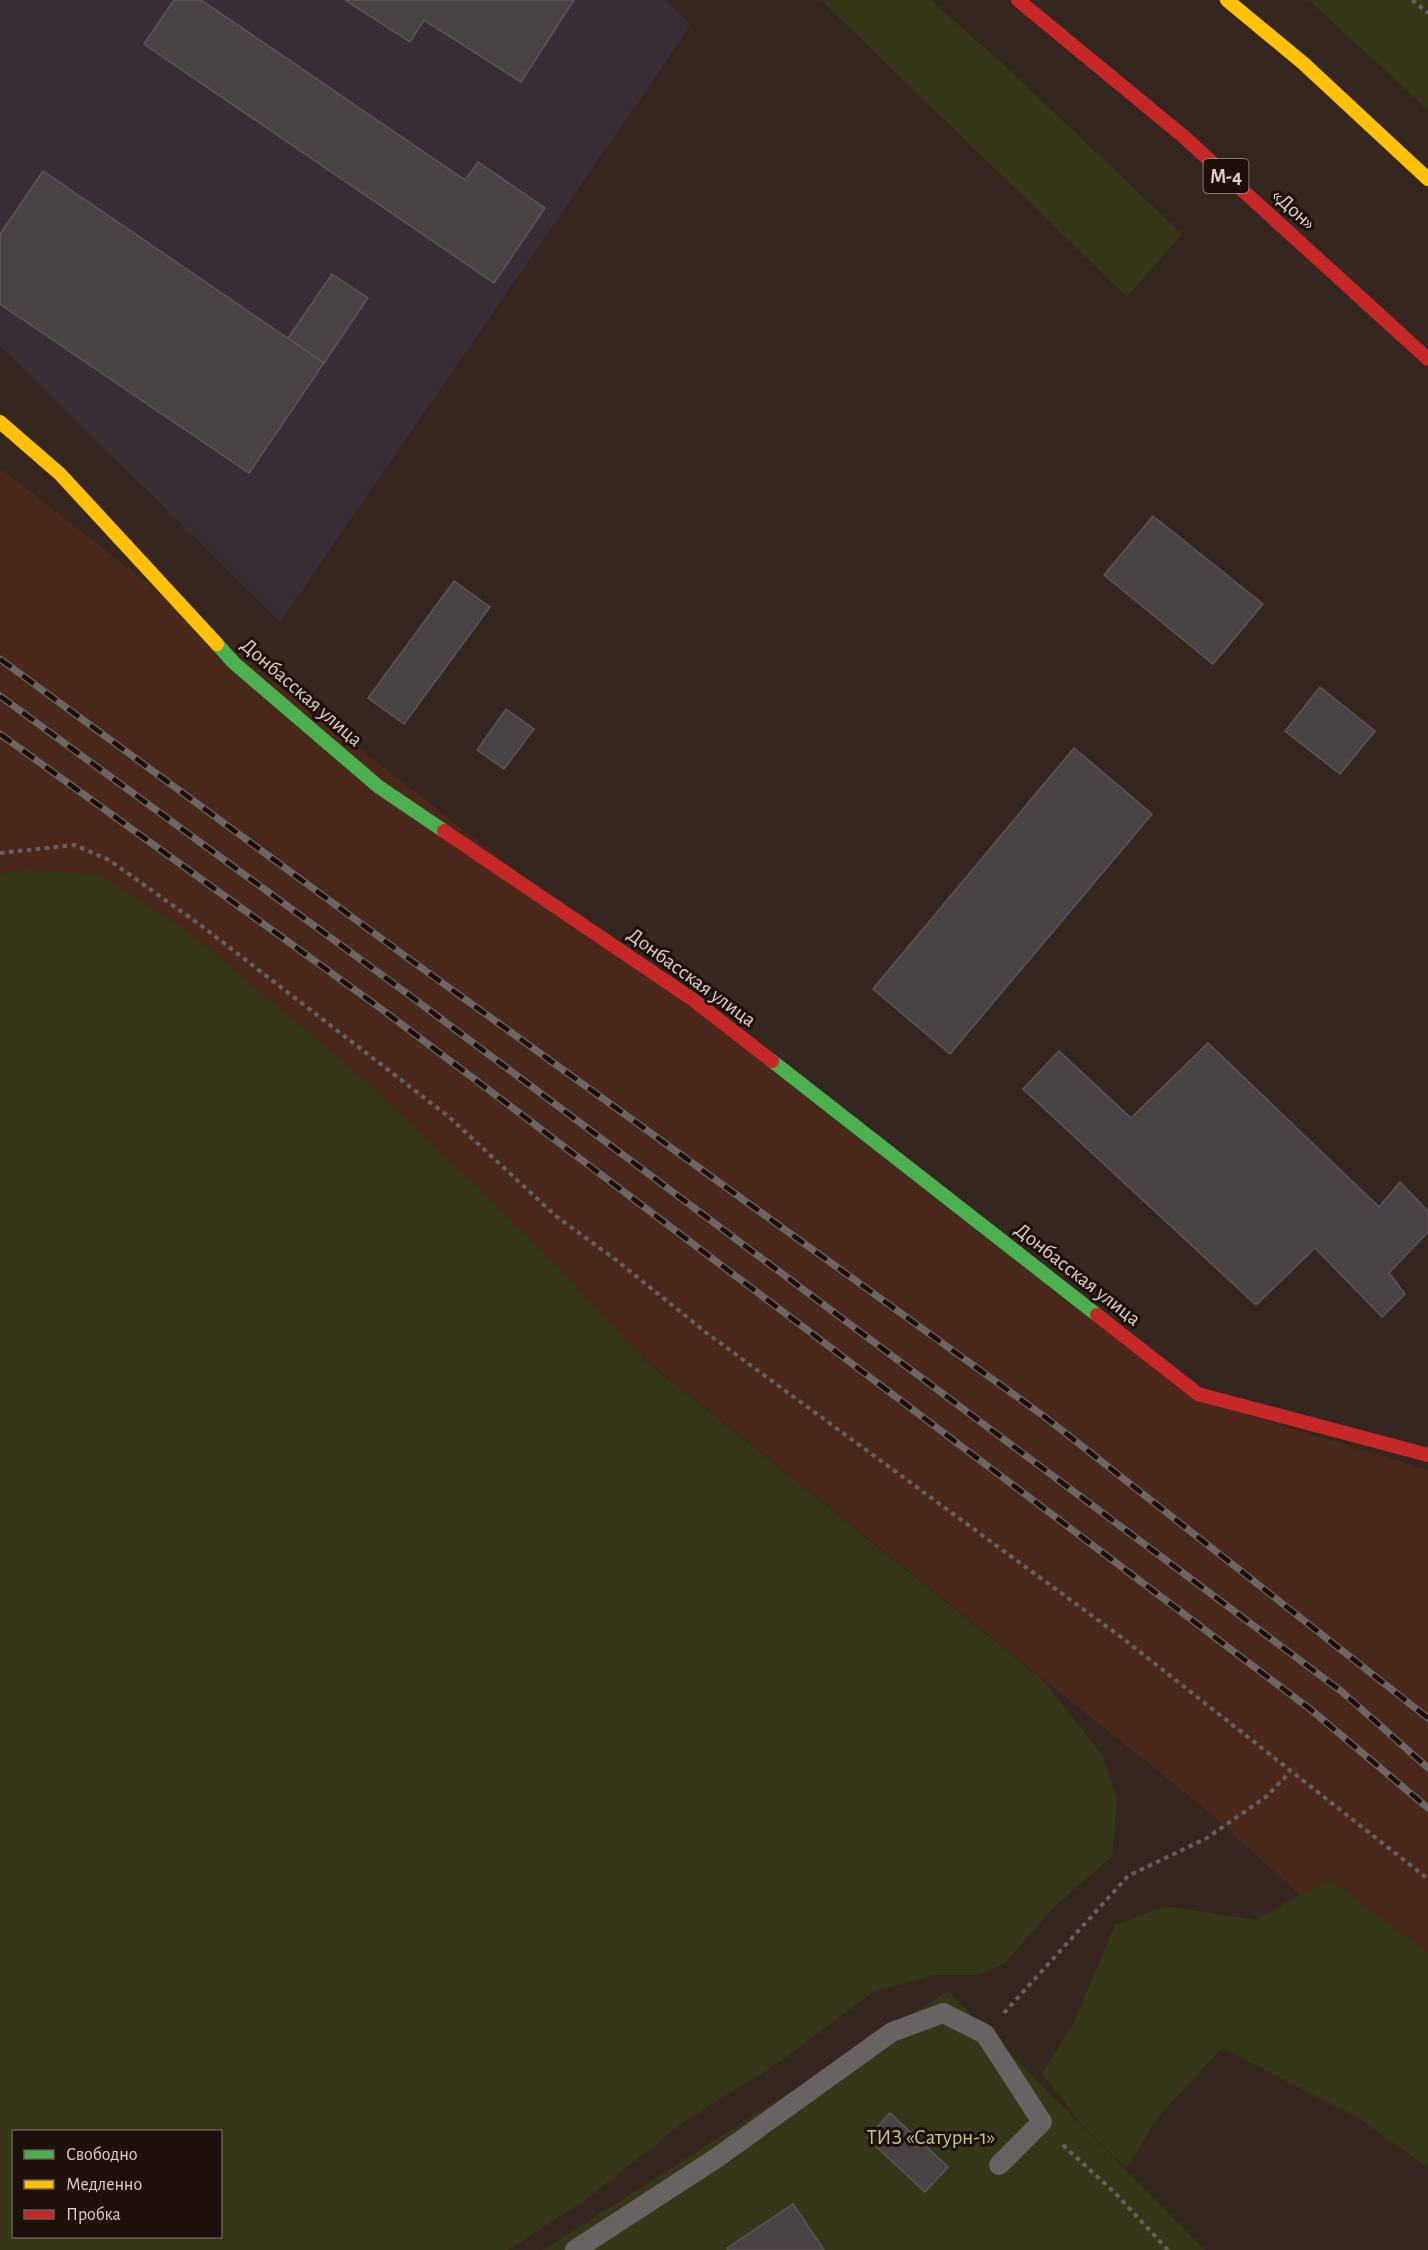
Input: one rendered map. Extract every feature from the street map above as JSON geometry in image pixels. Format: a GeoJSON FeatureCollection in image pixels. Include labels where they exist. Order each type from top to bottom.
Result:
{"type":"FeatureCollection","features":[{"type":"Feature","properties":{"kind":"main road","name":"«Дон»"},"geometry":{"type":"LineString","coordinates":[[1018,0],[1183,136],[1428,359]]}},
{"type":"Feature","properties":{"kind":"main road"},"geometry":{"type":"LineString","coordinates":[[1227,0],[1303,63],[1428,179]]}},
{"type":"Feature","properties":{"kind":"main road","name":"Донбасская улица"},"geometry":{"type":"LineString","coordinates":[[0,423],[60,474],[234,663],[380,787],[692,999],[1198,1394],[1428,1455]]}},
{"type":"Feature","properties":{"kind":"lane"},"geometry":{"type":"LineString","coordinates":[[575,2250],[715,2159],[892,2032],[943,2013],[985,2034],[1041,2122],[999,2165]]}},
{"type":"Feature","properties":{"kind":"path"},"geometry":{"type":"LineString","coordinates":[[1412,0],[1428,13]]}},
{"type":"Feature","properties":{"kind":"path"},"geometry":{"type":"LineString","coordinates":[[0,853],[75,845],[110,860],[199,924],[448,1116],[557,1217],[616,1260],[708,1334],[1120,1637],[1428,1880]]}},
{"type":"Feature","properties":{"kind":"path"},"geometry":{"type":"LineString","coordinates":[[985,2034],[1128,1876],[1207,1838],[1268,1796],[1290,1772]]}},
{"type":"Feature","properties":{"kind":"path"},"geometry":{"type":"LineString","coordinates":[[1041,2122],[1071,2156],[1116,2194],[1168,2250]]}},
{"type":"Feature","properties":{"kind":"shaded area"},"geometry":{"type":"Polygon","coordinates":[[[0,0],[664,0],[691,25],[280,622],[0,345],[0,0]]]}},
{"type":"Feature","properties":{"kind":"shaded area"},"geometry":{"type":"Polygon","coordinates":[[[0,468],[1191,1398],[1428,1470],[1428,2013],[1209,1812],[626,1344],[0,946],[0,468]]]}},
{"type":"Feature","properties":{"kind":"green space"},"geometry":{"type":"Polygon","coordinates":[[[821,0],[931,0],[1006,67],[1182,234],[1127,297],[821,0]]]}},
{"type":"Feature","properties":{"kind":"green space"},"geometry":{"type":"Polygon","coordinates":[[[1428,0],[1428,110],[1310,1],[1428,0]]]}},
{"type":"Feature","properties":{"kind":"green space"},"geometry":{"type":"Polygon","coordinates":[[[23,870],[98,874],[186,930],[366,1081],[530,1239],[645,1360],[1042,1679],[1103,1756],[1117,1799],[1112,1857],[1055,1906],[1005,1963],[980,1975],[935,1975],[873,1992],[778,2063],[685,2121],[584,2201],[508,2250],[0,2250],[0,874],[23,870]]]}},
{"type":"Feature","properties":{"kind":"green space"},"geometry":{"type":"Polygon","coordinates":[[[1329,1879],[1428,1953],[1428,2168],[1357,2117],[1222,2048],[1157,2118],[1127,2168],[1082,2125],[1042,2073],[1074,2022],[1115,1925],[1166,1906],[1255,1920],[1329,1879]]]}},
{"type":"Feature","properties":{"kind":"green space","name":"ТИЗ «Сатурн-1»"},"geometry":{"type":"Polygon","coordinates":[[[948,1991],[1205,2250],[543,2250],[948,1991]]]}},
{"type":"Feature","properties":{"kind":"building"},"geometry":{"type":"Polygon","coordinates":[[[174,0],[201,0],[465,180],[478,162],[545,208],[494,283],[144,44],[174,0]]]}},
{"type":"Feature","properties":{"kind":"building"},"geometry":{"type":"Polygon","coordinates":[[[345,0],[574,0],[521,82],[424,20],[410,42],[345,0]]]}},
{"type":"Feature","properties":{"kind":"building"},"geometry":{"type":"Polygon","coordinates":[[[43,171],[324,363],[249,473],[0,304],[0,234],[43,171]]]}},
{"type":"Feature","properties":{"kind":"building"},"geometry":{"type":"Polygon","coordinates":[[[332,274],[368,298],[324,363],[288,338],[332,274]]]}},
{"type":"Feature","properties":{"kind":"building"},"geometry":{"type":"Polygon","coordinates":[[[1153,516],[1263,604],[1213,664],[1104,575],[1153,516]]]}},
{"type":"Feature","properties":{"kind":"building"},"geometry":{"type":"Polygon","coordinates":[[[454,581],[490,607],[404,724],[368,698],[454,581]]]}},
{"type":"Feature","properties":{"kind":"building"},"geometry":{"type":"Polygon","coordinates":[[[1320,687],[1375,731],[1340,774],[1285,731],[1320,687]]]}},
{"type":"Feature","properties":{"kind":"building"},"geometry":{"type":"Polygon","coordinates":[[[506,709],[534,729],[504,769],[477,750],[506,709]]]}},
{"type":"Feature","properties":{"kind":"building"},"geometry":{"type":"Polygon","coordinates":[[[1074,748],[1152,814],[950,1054],[873,989],[1074,748]]]}},
{"type":"Feature","properties":{"kind":"building"},"geometry":{"type":"Polygon","coordinates":[[[1208,1043],[1379,1207],[1400,1182],[1428,1211],[1428,1232],[1389,1273],[1405,1294],[1382,1317],[1315,1248],[1256,1305],[1023,1089],[1059,1051],[1131,1118],[1208,1043]]]}},
{"type":"Feature","properties":{"kind":"building"},"geometry":{"type":"Polygon","coordinates":[[[890,2113],[948,2167],[925,2192],[867,2138],[890,2113]]]}},
{"type":"Feature","properties":{"kind":"building"},"geometry":{"type":"Polygon","coordinates":[[[793,2204],[824,2250],[729,2250],[727,2248],[793,2204]]]}},
{"type":"Feature","properties":{"kind":"railway"},"geometry":{"type":"LineString","coordinates":[[0,659],[412,961],[1045,1417],[1428,1718]]}},
{"type":"Feature","properties":{"kind":"railway"},"geometry":{"type":"LineString","coordinates":[[0,696],[405,992],[1341,1691],[1428,1768]]}},
{"type":"Feature","properties":{"kind":"railway"},"geometry":{"type":"LineString","coordinates":[[0,734],[380,1008],[1310,1709],[1428,1808]]}},
{"type":"Feature","properties":{"kind":"traffic: fast"},"geometry":{"type":"LineString","coordinates":[[217,644],[234,663],[379,787],[444,831]]}},
{"type":"Feature","properties":{"kind":"traffic: fast"},"geometry":{"type":"LineString","coordinates":[[772,1061],[1097,1315]]}},
{"type":"Feature","properties":{"kind":"traffic: slow"},"geometry":{"type":"LineString","coordinates":[[1227,0],[1303,63],[1428,179]]}},
{"type":"Feature","properties":{"kind":"traffic: slow"},"geometry":{"type":"LineString","coordinates":[[0,422],[60,474],[217,644]]}},
{"type":"Feature","properties":{"kind":"traffic: jam"},"geometry":{"type":"LineString","coordinates":[[1018,0],[1183,136],[1428,359]]}},
{"type":"Feature","properties":{"kind":"traffic: jam"},"geometry":{"type":"LineString","coordinates":[[444,831],[692,999],[772,1061]]}},
{"type":"Feature","properties":{"kind":"traffic: jam"},"geometry":{"type":"LineString","coordinates":[[1097,1315],[1198,1394],[1428,1455]]}}]}
